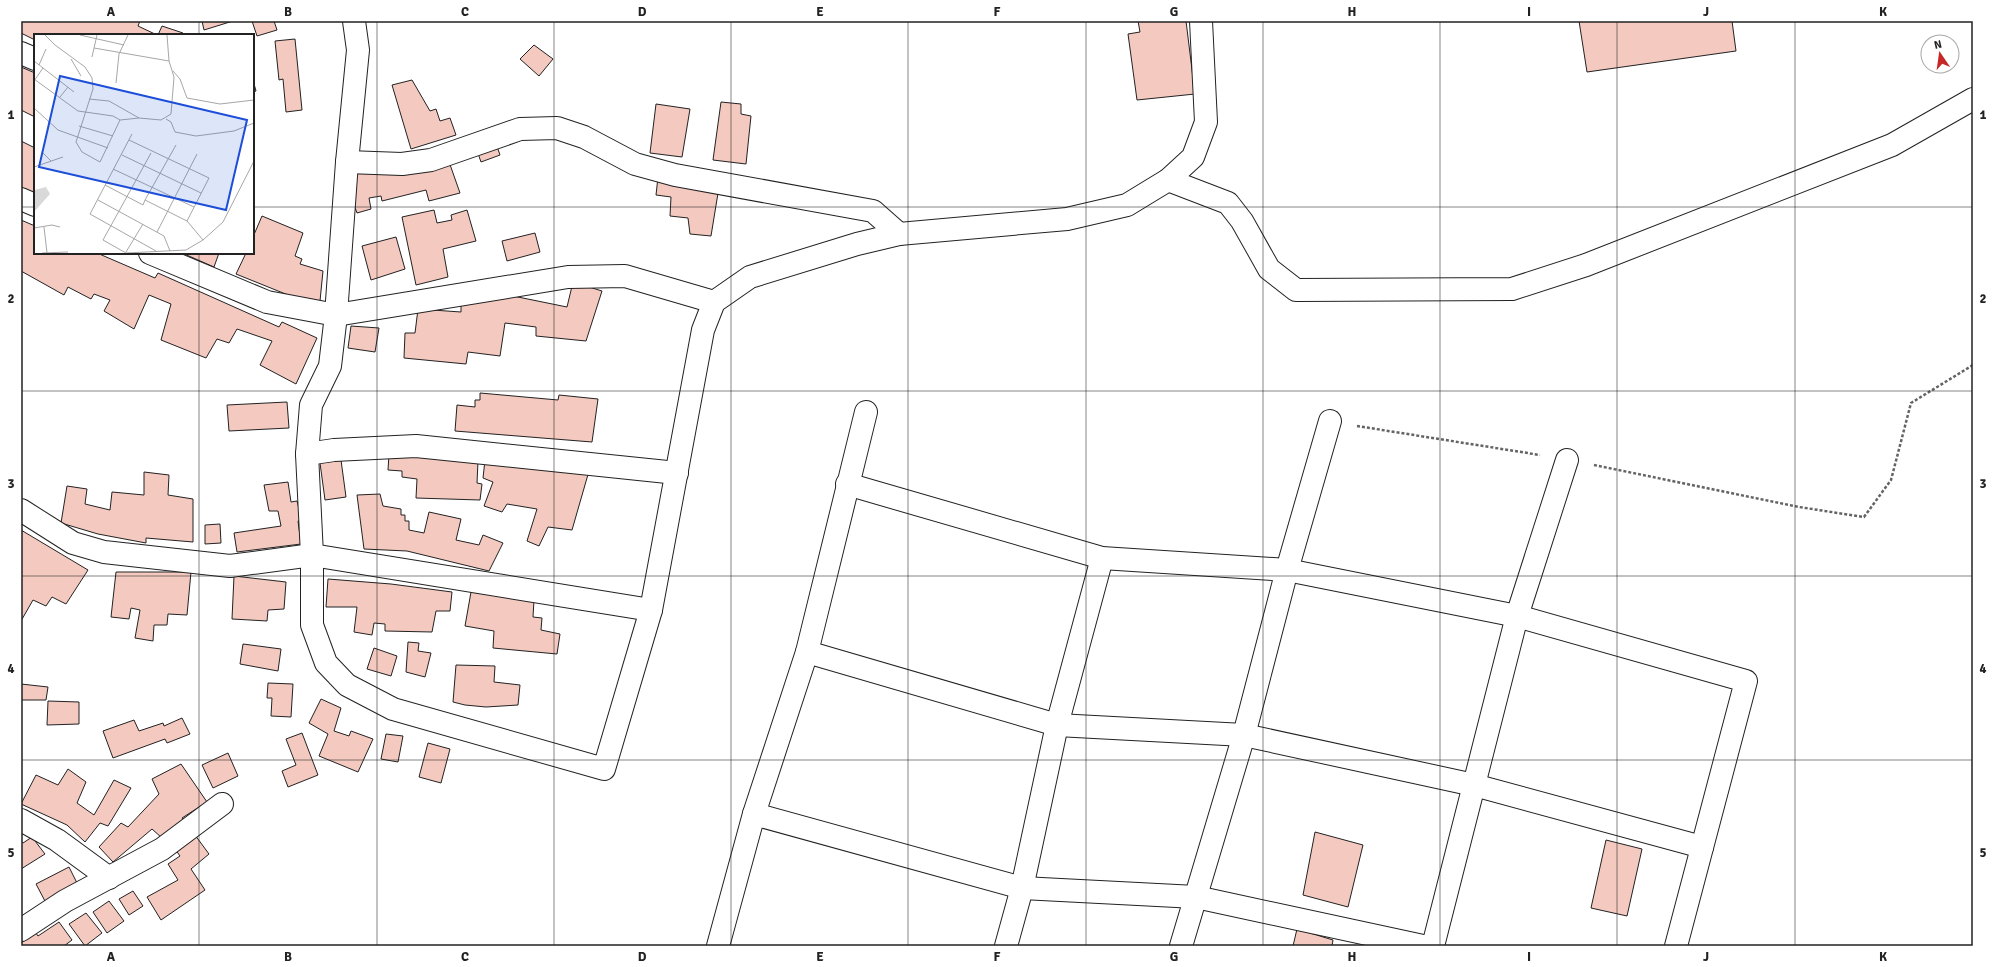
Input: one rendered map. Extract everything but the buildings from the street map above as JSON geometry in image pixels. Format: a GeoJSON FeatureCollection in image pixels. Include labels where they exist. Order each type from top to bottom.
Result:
{"type":"FeatureCollection","features":[{"type":"Feature","properties":{"kind":"street"},"geometry":{"type":"LineString","coordinates":[[354,21],[358,50],[347,162],[336,314],[330,366],[311,405],[307,454],[312,556],[312,625],[326,663],[347,685],[393,710],[604,769],[651,610],[703,330],[714,302],[750,277],[857,244],[899,234],[1067,219],[1127,204],[1168,180],[1193,157],[1206,122],[1201,21]]}},
{"type":"Feature","properties":{"kind":"street"},"geometry":{"type":"LineString","coordinates":[[21,53],[34,59]]}},
{"type":"Feature","properties":{"kind":"street"},"geometry":{"type":"LineString","coordinates":[[1168,180],[1228,203],[1242,221],[1269,269],[1296,290],[1512,289],[1586,265],[1892,145],[1973,99]]}},
{"type":"Feature","properties":{"kind":"street"},"geometry":{"type":"LineString","coordinates":[[347,162],[402,164],[431,160],[520,129],[557,128],[584,137],[642,166],[676,175],[873,211],[899,234]]}},
{"type":"Feature","properties":{"kind":"street"},"geometry":{"type":"LineString","coordinates":[[21,199],[34,205]]}},
{"type":"Feature","properties":{"kind":"street"},"geometry":{"type":"LineString","coordinates":[[152,254],[267,302],[336,314],[568,277],[626,276],[714,302]]}},
{"type":"Feature","properties":{"kind":"street"},"geometry":{"type":"LineString","coordinates":[[718,946],[754,814],[807,652],[847,484],[866,412]]}},
{"type":"Feature","properties":{"kind":"street"},"geometry":{"type":"LineString","coordinates":[[1181,946],[1244,735],[1287,570],[1330,421]]}},
{"type":"Feature","properties":{"kind":"street"},"geometry":{"type":"LineString","coordinates":[[307,454],[334,450],[416,446],[677,473]]}},
{"type":"Feature","properties":{"kind":"street"},"geometry":{"type":"LineString","coordinates":[[1433,946],[1517,616],[1567,460]]}},
{"type":"Feature","properties":{"kind":"street"},"geometry":{"type":"LineString","coordinates":[[847,484],[1102,558],[1287,570],[1517,616],[1746,681],[1676,946]]}},
{"type":"Feature","properties":{"kind":"street"},"geometry":{"type":"LineString","coordinates":[[21,510],[73,543],[104,552],[230,566],[312,556],[651,610]]}},
{"type":"Feature","properties":{"kind":"street"},"geometry":{"type":"LineString","coordinates":[[1006,946],[1022,888],[1057,725],[1102,558]]}},
{"type":"Feature","properties":{"kind":"street"},"geometry":{"type":"LineString","coordinates":[[807,652],[1057,725],[1244,735],[1474,785],[1702,847]]}},
{"type":"Feature","properties":{"kind":"street"},"geometry":{"type":"LineString","coordinates":[[21,930],[65,902],[162,849],[222,804]]}},
{"type":"Feature","properties":{"kind":"street"},"geometry":{"type":"LineString","coordinates":[[754,814],[1022,888],[1196,897],[1423,946]]}},
{"type":"Feature","properties":{"kind":"street"},"geometry":{"type":"LineString","coordinates":[[21,820],[58,840],[109,878]]}},
{"type":"Feature","properties":{"kind":"path"},"geometry":{"type":"LineString","coordinates":[[1330,421],[1567,460],[1799,507],[1864,517],[1891,480],[1911,403],[1973,365]]}}]}
